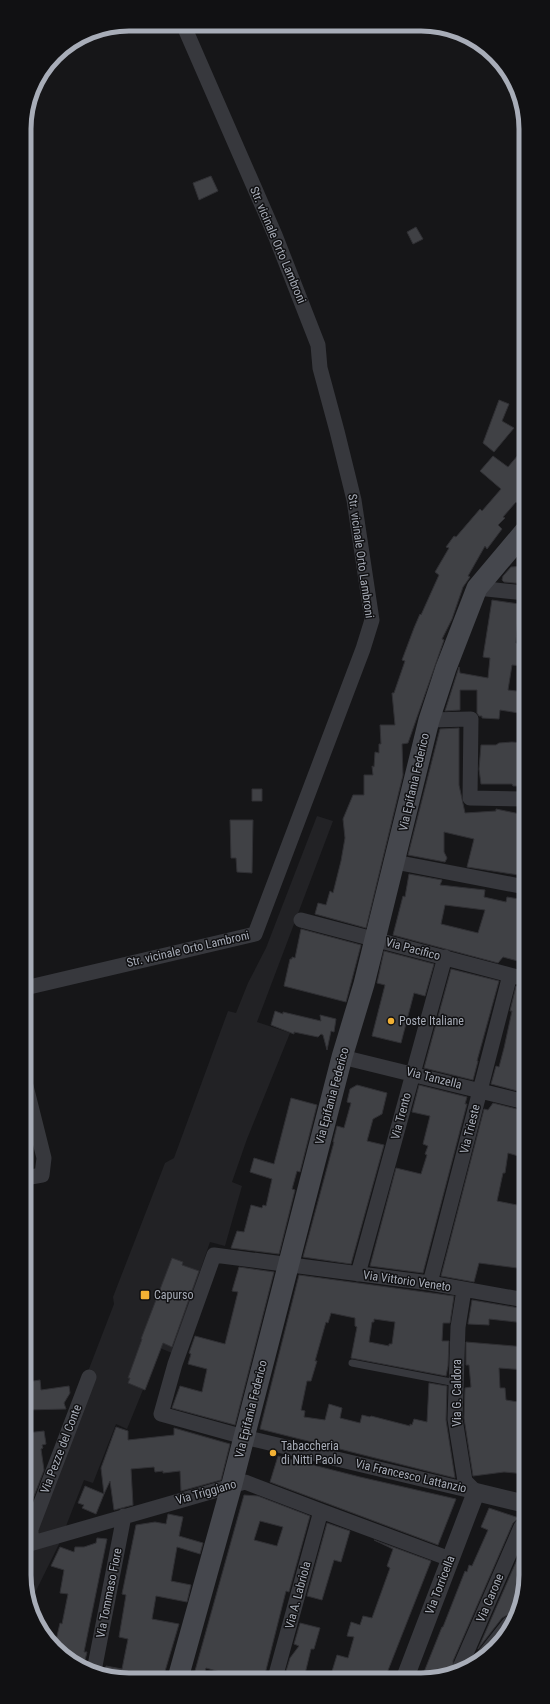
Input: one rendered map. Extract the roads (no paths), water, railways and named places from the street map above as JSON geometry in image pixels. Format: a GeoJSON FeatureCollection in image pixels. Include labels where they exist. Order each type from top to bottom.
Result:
{"type":"FeatureCollection","features":[{"type":"Feature","properties":{"kind":"main road","name":"Via Epifania Federico"},"geometry":{"type":"LineString","coordinates":[[179,1673],[232,1484],[287,1265],[375,939],[429,720],[446,668],[477,588],[519,537]]}},
{"type":"Feature","properties":{"kind":"street","name":"Str. vicinale Orto Lambroni"},"geometry":{"type":"LineString","coordinates":[[31,987],[255,934],[360,657],[372,620],[354,500],[320,368],[318,345],[275,235],[186,31]]}},
{"type":"Feature","properties":{"kind":"street"},"geometry":{"type":"LineString","coordinates":[[477,588],[519,592]]}},
{"type":"Feature","properties":{"kind":"street"},"geometry":{"type":"LineString","coordinates":[[429,720],[471,719],[470,798],[519,799]]}},
{"type":"Feature","properties":{"kind":"street"},"geometry":{"type":"LineString","coordinates":[[395,862],[519,886]]}},
{"type":"Feature","properties":{"kind":"street","name":"Via Pacifico"},"geometry":{"type":"LineString","coordinates":[[301,920],[519,977]]}},
{"type":"Feature","properties":{"kind":"street","name":"Via Trento"},"geometry":{"type":"LineString","coordinates":[[358,1274],[445,957]]}},
{"type":"Feature","properties":{"kind":"street","name":"Via Trieste"},"geometry":{"type":"LineString","coordinates":[[430,1284],[510,975]]}},
{"type":"Feature","properties":{"kind":"street","name":"Via Tanzella"},"geometry":{"type":"LineString","coordinates":[[342,1057],[413,1073],[519,1100]]}},
{"type":"Feature","properties":{"kind":"street"},"geometry":{"type":"LineString","coordinates":[[31,1106],[44,1158],[42,1175],[31,1177]]}},
{"type":"Feature","properties":{"kind":"street","name":"Via Francesco Lattanzio"},"geometry":{"type":"LineString","coordinates":[[287,1265],[214,1255],[175,1364],[160,1414],[244,1437],[476,1492]]}},
{"type":"Feature","properties":{"kind":"street","name":"Via Vittorio Veneto"},"geometry":{"type":"LineString","coordinates":[[287,1265],[430,1284],[519,1299]]}},
{"type":"Feature","properties":{"kind":"street","name":"Via G. Caldora"},"geometry":{"type":"LineString","coordinates":[[464,1290],[458,1327],[455,1419],[465,1481],[476,1492]]}},
{"type":"Feature","properties":{"kind":"street","name":"Via Pezze del Conte"},"geometry":{"type":"LineString","coordinates":[[31,1529],[89,1377]]}},
{"type":"Feature","properties":{"kind":"street","name":"Via Triggiano"},"geometry":{"type":"LineString","coordinates":[[31,1544],[232,1484],[245,1482],[450,1559]]}},
{"type":"Feature","properties":{"kind":"street"},"geometry":{"type":"LineString","coordinates":[[476,1492],[519,1502]]}},
{"type":"Feature","properties":{"kind":"street","name":"Via Torricella"},"geometry":{"type":"LineString","coordinates":[[407,1673],[476,1492]]}},
{"type":"Feature","properties":{"kind":"street","name":"Via A. Labriola"},"geometry":{"type":"LineString","coordinates":[[276,1673],[321,1511]]}},
{"type":"Feature","properties":{"kind":"street","name":"Via Tommaso Fiore"},"geometry":{"type":"LineString","coordinates":[[95,1667],[124,1516]]}},
{"type":"Feature","properties":{"kind":"street","name":"Via Carone"},"geometry":{"type":"LineString","coordinates":[[461,1665],[519,1532]]}},
{"type":"Feature","properties":{"kind":"lane"},"geometry":{"type":"LineString","coordinates":[[352,1363],[456,1383]]}},
{"type":"Feature","properties":{"kind":"place","name":"Poste Italiane"},"geometry":{"type":"Point","coordinates":[391,1021]}},
{"type":"Feature","properties":{"kind":"place","name":"Capurso"},"geometry":{"type":"Point","coordinates":[145,1295]}},
{"type":"Feature","properties":{"kind":"place","name":"Tabaccheria di Nitti Paolo"},"geometry":{"type":"Point","coordinates":[273,1453]}}]}
